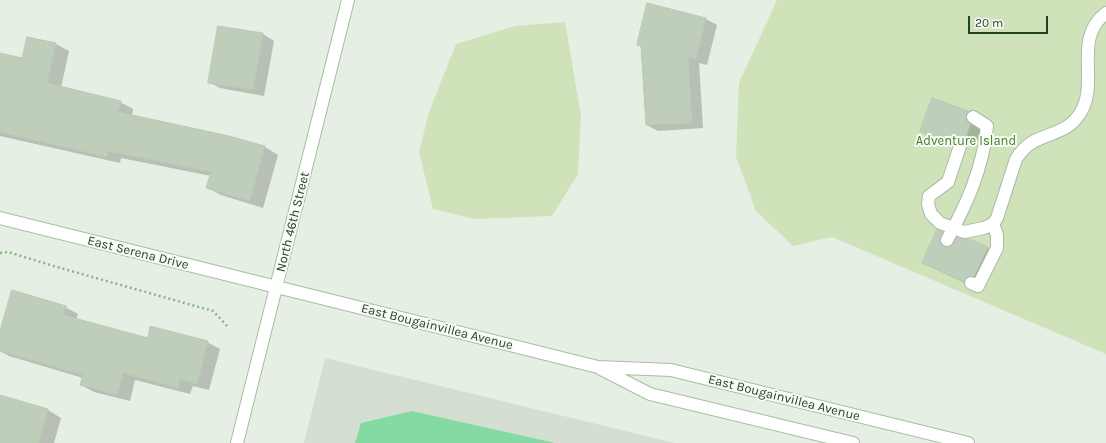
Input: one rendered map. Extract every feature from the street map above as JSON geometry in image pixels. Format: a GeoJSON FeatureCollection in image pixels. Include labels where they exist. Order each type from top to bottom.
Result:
{"type":"FeatureCollection","features":[{"type":"Feature","properties":{"kind":"street","name":"North 46th Street"},"geometry":{"type":"LineString","coordinates":[[237,443],[348,0]]}},
{"type":"Feature","properties":{"kind":"street"},"geometry":{"type":"LineString","coordinates":[[972,283],[978,286],[997,248],[997,235],[994,224],[1016,159],[1021,152],[1031,144],[1067,128],[1076,120],[1082,109],[1087,95],[1088,44],[1090,32],[1095,24],[1106,13]]}},
{"type":"Feature","properties":{"kind":"street"},"geometry":{"type":"LineString","coordinates":[[947,240],[970,196],[985,146],[987,126],[973,117]]}},
{"type":"Feature","properties":{"kind":"street"},"geometry":{"type":"LineString","coordinates":[[960,146],[948,182],[929,196],[928,204],[931,214],[940,223],[964,232],[984,228],[994,224]]}},
{"type":"Feature","properties":{"kind":"street","name":"East Serena Drive"},"geometry":{"type":"LineString","coordinates":[[0,218],[276,288]]}},
{"type":"Feature","properties":{"kind":"street","name":"East Bougainvillea Avenue"},"geometry":{"type":"LineString","coordinates":[[276,288],[598,367],[671,370],[968,443]]}},
{"type":"Feature","properties":{"kind":"street","name":"East Bougainvillea Avenue"},"geometry":{"type":"LineString","coordinates":[[598,367],[650,394],[853,443]]}},
{"type":"Feature","properties":{"kind":"path"},"geometry":{"type":"LineString","coordinates":[[0,252],[8,252],[213,311],[229,328]]}},
{"type":"Feature","properties":{"kind":"shaded area"},"geometry":{"type":"Polygon","coordinates":[[[325,358],[675,443],[304,443],[325,358]]]}},
{"type":"Feature","properties":{"kind":"shaded area"},"geometry":{"type":"Polygon","coordinates":[[[412,411],[555,443],[355,443],[361,423],[412,411]]]}},
{"type":"Feature","properties":{"kind":"green space","name":"Adventure Island"},"geometry":{"type":"Polygon","coordinates":[[[777,0],[1106,0],[1106,354],[832,237],[793,246],[756,211],[736,157],[739,83],[777,0]]]}},
{"type":"Feature","properties":{"kind":"green space"},"geometry":{"type":"Polygon","coordinates":[[[565,22],[581,116],[578,174],[552,216],[475,219],[433,209],[419,152],[429,112],[456,44],[515,26],[565,22]]]}},
{"type":"Feature","properties":{"kind":"building"},"geometry":{"type":"Polygon","coordinates":[[[647,3],[706,18],[696,59],[688,57],[692,123],[646,125],[641,46],[637,45],[647,3]]]}},
{"type":"Feature","properties":{"kind":"building"},"geometry":{"type":"Polygon","coordinates":[[[218,26],[263,33],[253,90],[208,83],[218,26]]]}},
{"type":"Feature","properties":{"kind":"building"},"geometry":{"type":"Polygon","coordinates":[[[27,37],[56,43],[47,83],[121,101],[118,112],[229,136],[265,146],[250,201],[206,188],[211,172],[108,151],[107,157],[0,132],[0,53],[22,58],[27,37]]]}},
{"type":"Feature","properties":{"kind":"building"},"geometry":{"type":"Polygon","coordinates":[[[932,98],[968,111],[966,117],[970,124],[965,140],[958,139],[953,144],[920,132],[932,98]]]}},
{"type":"Feature","properties":{"kind":"building"},"geometry":{"type":"Polygon","coordinates":[[[937,230],[943,232],[940,241],[944,247],[951,246],[957,237],[969,239],[988,247],[974,276],[967,277],[964,282],[922,263],[937,230]]]}},
{"type":"Feature","properties":{"kind":"building"},"geometry":{"type":"Polygon","coordinates":[[[12,290],[66,306],[63,315],[148,338],[150,326],[208,341],[197,384],[180,379],[178,388],[123,373],[117,395],[80,385],[83,375],[0,351],[0,331],[12,290]]]}},
{"type":"Feature","properties":{"kind":"building"},"geometry":{"type":"Polygon","coordinates":[[[0,395],[48,409],[39,443],[0,443],[0,395]]]}}]}
